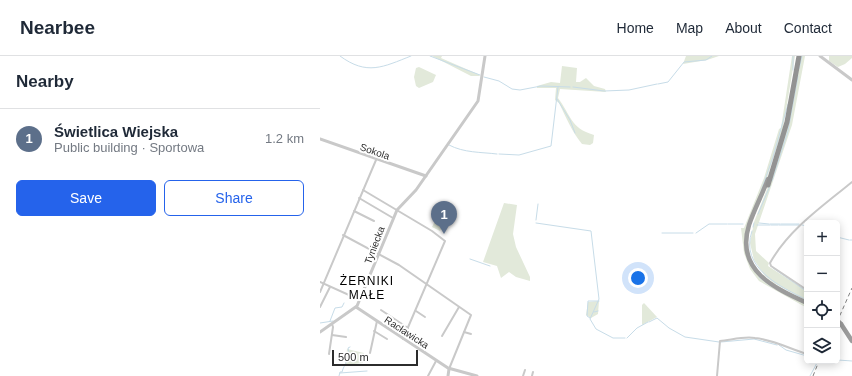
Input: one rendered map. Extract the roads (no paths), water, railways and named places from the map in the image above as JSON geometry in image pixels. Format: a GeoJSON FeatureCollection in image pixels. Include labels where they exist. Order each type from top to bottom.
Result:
{"type":"FeatureCollection","features":[{"type":"Feature","properties":{"kind":"highway"},"geometry":{"type":"LineString","coordinates":[[798,56],[787,114],[767,183],[747,230],[747,246],[750,260],[758,274],[770,284],[804,301]]}},
{"type":"Feature","properties":{"kind":"highway"},"geometry":{"type":"LineString","coordinates":[[798,56],[787,122],[767,183],[750,228],[749,242],[751,256],[758,269],[766,278],[804,300]]}},
{"type":"Feature","properties":{"kind":"highway"},"geometry":{"type":"LineString","coordinates":[[840,323],[852,341]]}},
{"type":"Feature","properties":{"kind":"street","name":"Tyniecka"},"geometry":{"type":"LineString","coordinates":[[356,307],[397,210],[416,190],[479,99],[485,56]]}},
{"type":"Feature","properties":{"kind":"street"},"geometry":{"type":"LineString","coordinates":[[820,56],[852,80]]}},
{"type":"Feature","properties":{"kind":"street","name":"Sokola"},"geometry":{"type":"LineString","coordinates":[[320,139],[376,160],[426,176]]}},
{"type":"Feature","properties":{"kind":"street"},"geometry":{"type":"LineString","coordinates":[[320,292],[376,160]]}},
{"type":"Feature","properties":{"kind":"street"},"geometry":{"type":"LineString","coordinates":[[804,288],[771,266],[770,263],[782,246],[803,223],[852,182]]}},
{"type":"Feature","properties":{"kind":"street"},"geometry":{"type":"LineString","coordinates":[[363,190],[434,232],[445,241],[403,339]]}},
{"type":"Feature","properties":{"kind":"street"},"geometry":{"type":"LineString","coordinates":[[359,198],[393,218]]}},
{"type":"Feature","properties":{"kind":"street"},"geometry":{"type":"LineString","coordinates":[[354,210],[374,221]]}},
{"type":"Feature","properties":{"kind":"street"},"geometry":{"type":"LineString","coordinates":[[343,235],[379,254],[471,315],[449,369],[448,376]]}},
{"type":"Feature","properties":{"kind":"street"},"geometry":{"type":"LineString","coordinates":[[320,282],[360,300]]}},
{"type":"Feature","properties":{"kind":"street"},"geometry":{"type":"LineString","coordinates":[[320,307],[330,287]]}},
{"type":"Feature","properties":{"kind":"street"},"geometry":{"type":"LineString","coordinates":[[320,332],[356,307]]}},
{"type":"Feature","properties":{"kind":"street","name":"Racławicka"},"geometry":{"type":"LineString","coordinates":[[356,307],[449,369],[477,376]]}},
{"type":"Feature","properties":{"kind":"street"},"geometry":{"type":"LineString","coordinates":[[442,336],[459,307]]}},
{"type":"Feature","properties":{"kind":"street"},"geometry":{"type":"LineString","coordinates":[[381,310],[408,328]]}},
{"type":"Feature","properties":{"kind":"street"},"geometry":{"type":"LineString","coordinates":[[416,311],[425,317]]}},
{"type":"Feature","properties":{"kind":"street"},"geometry":{"type":"LineString","coordinates":[[370,353],[377,321]]}},
{"type":"Feature","properties":{"kind":"street"},"geometry":{"type":"LineString","coordinates":[[329,354],[332,324]]}},
{"type":"Feature","properties":{"kind":"street"},"geometry":{"type":"LineString","coordinates":[[399,333],[404,325]]}},
{"type":"Feature","properties":{"kind":"street"},"geometry":{"type":"LineString","coordinates":[[374,332],[386,339]]}},
{"type":"Feature","properties":{"kind":"street"},"geometry":{"type":"LineString","coordinates":[[464,332],[471,334]]}},
{"type":"Feature","properties":{"kind":"street"},"geometry":{"type":"LineString","coordinates":[[332,336],[346,338]]}},
{"type":"Feature","properties":{"kind":"street"},"geometry":{"type":"LineString","coordinates":[[717,376],[720,341],[756,338],[778,343],[788,349],[804,353]]}},
{"type":"Feature","properties":{"kind":"street"},"geometry":{"type":"LineString","coordinates":[[428,376],[436,361]]}},
{"type":"Feature","properties":{"kind":"street"},"geometry":{"type":"LineString","coordinates":[[523,376],[525,370]]}},
{"type":"Feature","properties":{"kind":"street"},"geometry":{"type":"LineString","coordinates":[[532,376],[533,372]]}},
{"type":"Feature","properties":{"kind":"waterway"},"geometry":{"type":"LineString","coordinates":[[340,56],[350,62],[367,68],[383,66],[411,56]]}},
{"type":"Feature","properties":{"kind":"waterway"},"geometry":{"type":"LineString","coordinates":[[430,56],[480,75]]}},
{"type":"Feature","properties":{"kind":"waterway"},"geometry":{"type":"LineString","coordinates":[[658,84],[668,82],[684,62],[706,60],[712,56]]}},
{"type":"Feature","properties":{"kind":"waterway"},"geometry":{"type":"LineString","coordinates":[[793,56],[793,70]]}},
{"type":"Feature","properties":{"kind":"waterway"},"geometry":{"type":"LineString","coordinates":[[799,69],[802,56]]}},
{"type":"Feature","properties":{"kind":"waterway"},"geometry":{"type":"LineString","coordinates":[[772,181],[788,131],[798,76]]}},
{"type":"Feature","properties":{"kind":"waterway"},"geometry":{"type":"LineString","coordinates":[[484,77],[499,81],[512,89],[520,90],[541,86],[570,87]]}},
{"type":"Feature","properties":{"kind":"waterway"},"geometry":{"type":"LineString","coordinates":[[573,87],[604,91],[629,90],[657,84]]}},
{"type":"Feature","properties":{"kind":"waterway"},"geometry":{"type":"LineString","coordinates":[[499,154],[519,155],[551,146],[558,87]]}},
{"type":"Feature","properties":{"kind":"waterway"},"geometry":{"type":"LineString","coordinates":[[557,99],[570,120],[575,133]]}},
{"type":"Feature","properties":{"kind":"waterway"},"geometry":{"type":"LineString","coordinates":[[761,191],[773,157],[788,104]]}},
{"type":"Feature","properties":{"kind":"waterway"},"geometry":{"type":"LineString","coordinates":[[449,145],[467,151],[497,154]]}},
{"type":"Feature","properties":{"kind":"waterway"},"geometry":{"type":"LineString","coordinates":[[758,214],[770,186]]}},
{"type":"Feature","properties":{"kind":"waterway"},"geometry":{"type":"LineString","coordinates":[[536,220],[538,204]]}},
{"type":"Feature","properties":{"kind":"waterway"},"geometry":{"type":"LineString","coordinates":[[536,223],[591,231],[599,299],[590,319],[596,329],[613,338],[625,338]]}},
{"type":"Feature","properties":{"kind":"waterway"},"geometry":{"type":"LineString","coordinates":[[753,227],[754,223]]}},
{"type":"Feature","properties":{"kind":"waterway"},"geometry":{"type":"LineString","coordinates":[[759,223],[769,224]]}},
{"type":"Feature","properties":{"kind":"waterway"},"geometry":{"type":"LineString","coordinates":[[696,233],[709,224],[727,224]]}},
{"type":"Feature","properties":{"kind":"waterway"},"geometry":{"type":"LineString","coordinates":[[728,224],[743,224]]}},
{"type":"Feature","properties":{"kind":"waterway"},"geometry":{"type":"LineString","coordinates":[[770,224],[780,224]]}},
{"type":"Feature","properties":{"kind":"waterway"},"geometry":{"type":"LineString","coordinates":[[781,224],[799,224]]}},
{"type":"Feature","properties":{"kind":"waterway"},"geometry":{"type":"LineString","coordinates":[[757,225],[770,225]]}},
{"type":"Feature","properties":{"kind":"waterway"},"geometry":{"type":"LineString","coordinates":[[771,225],[778,225]]}},
{"type":"Feature","properties":{"kind":"waterway"},"geometry":{"type":"LineString","coordinates":[[779,225],[799,225]]}},
{"type":"Feature","properties":{"kind":"waterway"},"geometry":{"type":"LineString","coordinates":[[752,231],[750,244],[751,256],[757,266],[775,282],[804,298]]}},
{"type":"Feature","properties":{"kind":"waterway"},"geometry":{"type":"LineString","coordinates":[[662,233],[693,233]]}},
{"type":"Feature","properties":{"kind":"waterway"},"geometry":{"type":"LineString","coordinates":[[840,238],[849,240]]}},
{"type":"Feature","properties":{"kind":"waterway"},"geometry":{"type":"LineString","coordinates":[[470,259],[490,266]]}},
{"type":"Feature","properties":{"kind":"waterway"},"geometry":{"type":"LineString","coordinates":[[773,268],[804,290]]}},
{"type":"Feature","properties":{"kind":"waterway"},"geometry":{"type":"LineString","coordinates":[[759,277],[772,287]]}},
{"type":"Feature","properties":{"kind":"waterway"},"geometry":{"type":"LineString","coordinates":[[590,318],[587,316],[588,301],[599,301]]}},
{"type":"Feature","properties":{"kind":"waterway"},"geometry":{"type":"LineString","coordinates":[[330,321],[335,308],[342,307],[344,303]]}},
{"type":"Feature","properties":{"kind":"waterway"},"geometry":{"type":"LineString","coordinates":[[594,312],[598,311]]}},
{"type":"Feature","properties":{"kind":"waterway"},"geometry":{"type":"LineString","coordinates":[[649,322],[657,318],[669,328],[685,337],[719,342]]}},
{"type":"Feature","properties":{"kind":"waterway"},"geometry":{"type":"LineString","coordinates":[[320,323],[333,321]]}},
{"type":"Feature","properties":{"kind":"waterway"},"geometry":{"type":"LineString","coordinates":[[627,338],[637,328],[648,322]]}},
{"type":"Feature","properties":{"kind":"waterway"},"geometry":{"type":"LineString","coordinates":[[721,342],[754,339],[777,345]]}},
{"type":"Feature","properties":{"kind":"waterway"},"geometry":{"type":"LineString","coordinates":[[779,345],[786,350],[804,355]]}},
{"type":"Feature","properties":{"kind":"waterway"},"geometry":{"type":"LineString","coordinates":[[339,376],[347,361],[349,355],[348,348],[350,347]]}},
{"type":"Feature","properties":{"kind":"waterway"},"geometry":{"type":"LineString","coordinates":[[840,360],[852,361]]}},
{"type":"Feature","properties":{"kind":"waterway"},"geometry":{"type":"LineString","coordinates":[[810,376],[816,364]]}},
{"type":"Feature","properties":{"kind":"waterway"},"geometry":{"type":"LineString","coordinates":[[340,373],[367,371]]}},
{"type":"Feature","properties":{"kind":"railway"},"geometry":{"type":"LineString","coordinates":[[840,315],[852,288]]}},
{"type":"Feature","properties":{"kind":"railway"},"geometry":{"type":"LineString","coordinates":[[813,376],[818,364]]}},
{"type":"Feature","properties":{"kind":"place","name":"Świetlica Wiejska"},"geometry":{"type":"Point","coordinates":[444,234]}},
{"type":"Feature","properties":{"kind":"district","name":"ŻERNIKI MAŁE"},"geometry":{"type":"Point","coordinates":[367,288]}}]}
